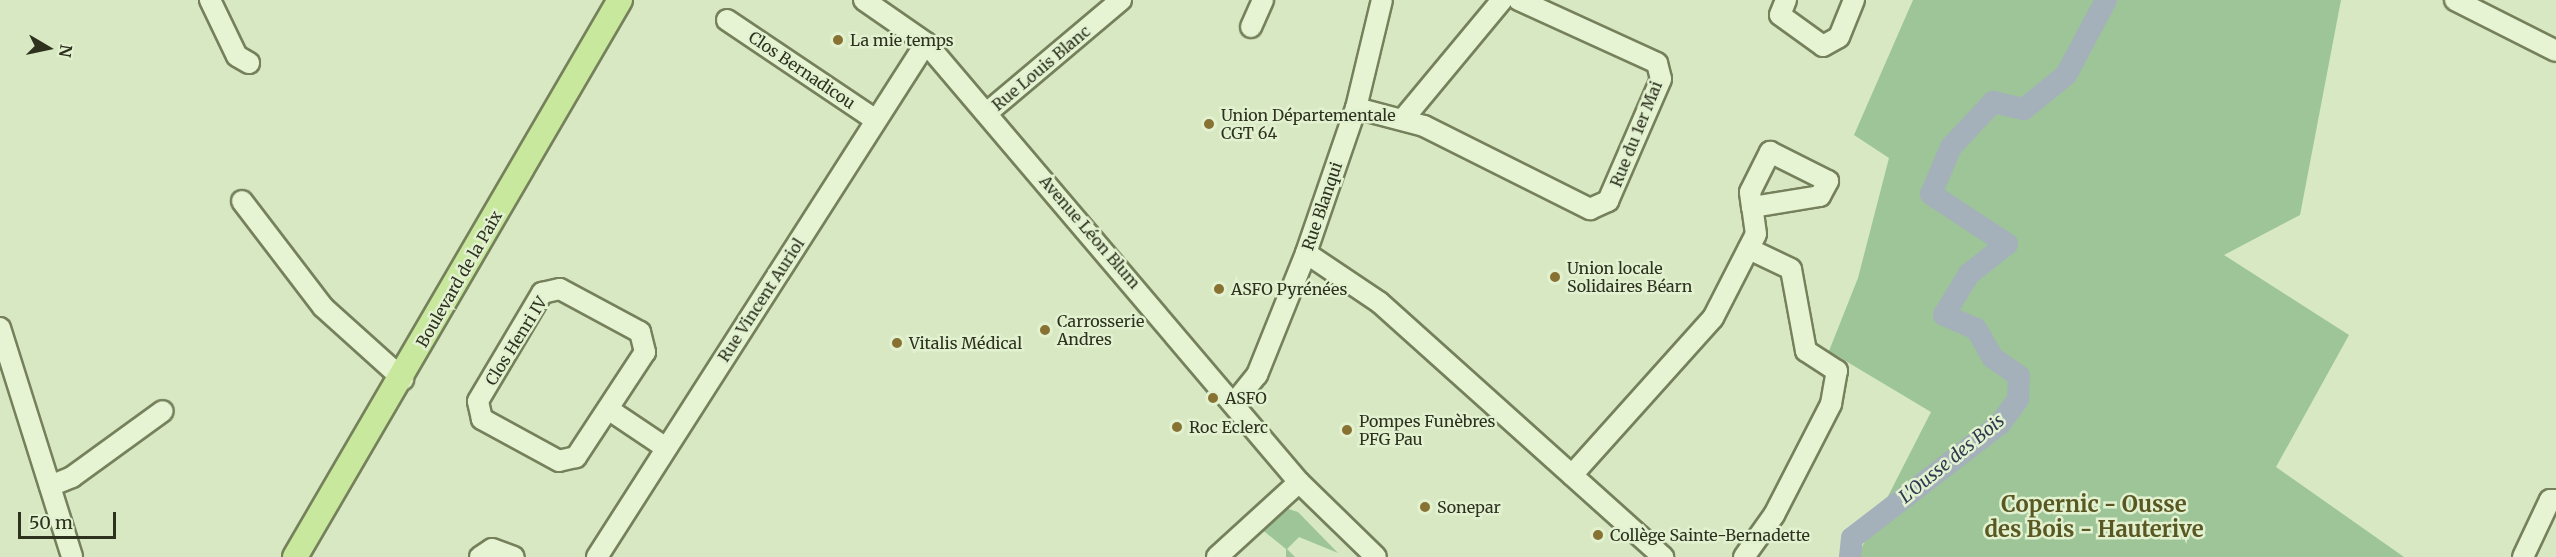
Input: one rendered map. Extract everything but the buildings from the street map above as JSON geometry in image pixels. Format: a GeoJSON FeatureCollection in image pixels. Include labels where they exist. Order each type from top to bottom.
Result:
{"type":"FeatureCollection","features":[{"type":"Feature","properties":{"kind":"main road","name":"Boulevard de la Paix"},"geometry":{"type":"LineString","coordinates":[[296,557],[403,379],[620,0]]}},
{"type":"Feature","properties":{"kind":"street"},"geometry":{"type":"LineString","coordinates":[[210,0],[237,56],[249,63]]}},
{"type":"Feature","properties":{"kind":"street","name":"Avenue Léon Blum"},"geometry":{"type":"LineString","coordinates":[[864,0],[926,43],[988,112],[1235,402],[1299,482],[1376,557]]}},
{"type":"Feature","properties":{"kind":"street","name":"Rue Louis Blanc"},"geometry":{"type":"LineString","coordinates":[[988,112],[1121,0]]}},
{"type":"Feature","properties":{"kind":"street"},"geometry":{"type":"LineString","coordinates":[[1251,27],[1263,0]]}},
{"type":"Feature","properties":{"kind":"street","name":"Rue Blanqui"},"geometry":{"type":"LineString","coordinates":[[1235,402],[1257,375],[1306,253],[1356,108],[1383,0]]}},
{"type":"Feature","properties":{"kind":"street"},"geometry":{"type":"LineString","coordinates":[[1404,118],[1502,0]]}},
{"type":"Feature","properties":{"kind":"street","name":"Rue du 1er Mai"},"geometry":{"type":"LineString","coordinates":[[1356,108],[1404,118],[1590,209],[1608,201],[1660,79],[1657,63],[1519,0]]}},
{"type":"Feature","properties":{"kind":"street"},"geometry":{"type":"LineString","coordinates":[[1785,0],[1780,15],[1823,46],[1839,37],[1854,0]]}},
{"type":"Feature","properties":{"kind":"street"},"geometry":{"type":"LineString","coordinates":[[2456,0],[2556,51]]}},
{"type":"Feature","properties":{"kind":"street","name":"Clos Bernadicou"},"geometry":{"type":"LineString","coordinates":[[727,20],[876,120]]}},
{"type":"Feature","properties":{"kind":"street","name":"Rue Vincent Auriol"},"geometry":{"type":"LineString","coordinates":[[597,557],[926,43]]}},
{"type":"Feature","properties":{"kind":"street"},"geometry":{"type":"LineString","coordinates":[[242,201],[323,307],[403,379]]}},
{"type":"Feature","properties":{"kind":"street"},"geometry":{"type":"LineString","coordinates":[[1572,475],[1713,318],[1756,234],[1752,207]]}},
{"type":"Feature","properties":{"kind":"street"},"geometry":{"type":"LineString","coordinates":[[1744,557],[1774,515],[1832,404],[1837,371],[1806,351],[1791,269],[1749,249]]}},
{"type":"Feature","properties":{"kind":"street"},"geometry":{"type":"LineString","coordinates":[[1306,253],[1378,302],[1664,557]]}},
{"type":"Feature","properties":{"kind":"street","name":"Clos Henri IV"},"geometry":{"type":"LineString","coordinates":[[560,288],[640,332],[645,352],[608,409],[576,457],[559,461],[482,418],[478,401],[542,293],[560,288]]}},
{"type":"Feature","properties":{"kind":"street"},"geometry":{"type":"LineString","coordinates":[[0,328],[72,557]]}},
{"type":"Feature","properties":{"kind":"street"},"geometry":{"type":"LineString","coordinates":[[608,409],[666,448]]}},
{"type":"Feature","properties":{"kind":"street"},"geometry":{"type":"LineString","coordinates":[[50,486],[72,477],[163,411]]}},
{"type":"Feature","properties":{"kind":"street"},"geometry":{"type":"LineString","coordinates":[[1217,557],[1299,482]]}},
{"type":"Feature","properties":{"kind":"street"},"geometry":{"type":"LineString","coordinates":[[2523,557],[2550,500],[2556,500]]}},
{"type":"Feature","properties":{"kind":"street"},"geometry":{"type":"LineString","coordinates":[[480,557],[492,549],[514,557]]}},
{"type":"Feature","properties":{"kind":"green space"},"geometry":{"type":"Polygon","coordinates":[[[1913,0],[2341,0],[2300,215],[2224,255],[2349,335],[2276,467],[2404,557],[1857,557],[1931,412],[1829,351],[1858,278],[1889,158],[1854,135],[1913,0]]]}},
{"type":"Feature","properties":{"kind":"green space"},"geometry":{"type":"Polygon","coordinates":[[[1282,507],[1298,512],[1338,553],[1299,537],[1287,549],[1295,557],[1286,557],[1286,549],[1260,528],[1282,507]]]}},
{"type":"Feature","properties":{"kind":"waterway","name":"L'Ousse des Bois"},"geometry":{"type":"LineString","coordinates":[[1850,557],[1852,538],[2000,424],[2018,399],[2019,376],[1993,358],[1976,329],[1944,315],[1969,274],[2007,244],[1931,194],[1951,147],[1993,102],[2024,109],[2066,75],[2106,0]]}},
{"type":"Feature","properties":{"kind":"place","name":"La mie temps"},"geometry":{"type":"Point","coordinates":[838,40]}},
{"type":"Feature","properties":{"kind":"place","name":"Union Départementale CGT 64"},"geometry":{"type":"Point","coordinates":[1209,124]}},
{"type":"Feature","properties":{"kind":"place","name":"Union locale Solidaires Béarn"},"geometry":{"type":"Point","coordinates":[1555,277]}},
{"type":"Feature","properties":{"kind":"place","name":"ASFO Pyrénées"},"geometry":{"type":"Point","coordinates":[1219,289]}},
{"type":"Feature","properties":{"kind":"place","name":"Carrosserie Andres"},"geometry":{"type":"Point","coordinates":[1045,330]}},
{"type":"Feature","properties":{"kind":"place","name":"Vitalis Médical"},"geometry":{"type":"Point","coordinates":[897,343]}},
{"type":"Feature","properties":{"kind":"place","name":"ASFO"},"geometry":{"type":"Point","coordinates":[1213,398]}},
{"type":"Feature","properties":{"kind":"place","name":"Roc Eclerc"},"geometry":{"type":"Point","coordinates":[1177,427]}},
{"type":"Feature","properties":{"kind":"place","name":"Pompes Funèbres PFG Pau"},"geometry":{"type":"Point","coordinates":[1347,430]}},
{"type":"Feature","properties":{"kind":"place","name":"Sonepar"},"geometry":{"type":"Point","coordinates":[1425,507]}},
{"type":"Feature","properties":{"kind":"place","name":"Collège Sainte-Bernadette"},"geometry":{"type":"Point","coordinates":[1598,535]}},
{"type":"Feature","properties":{"kind":"district","name":"Copernic - Ousse des Bois - Hauterive"},"geometry":{"type":"Point","coordinates":[2094,516]}}]}
